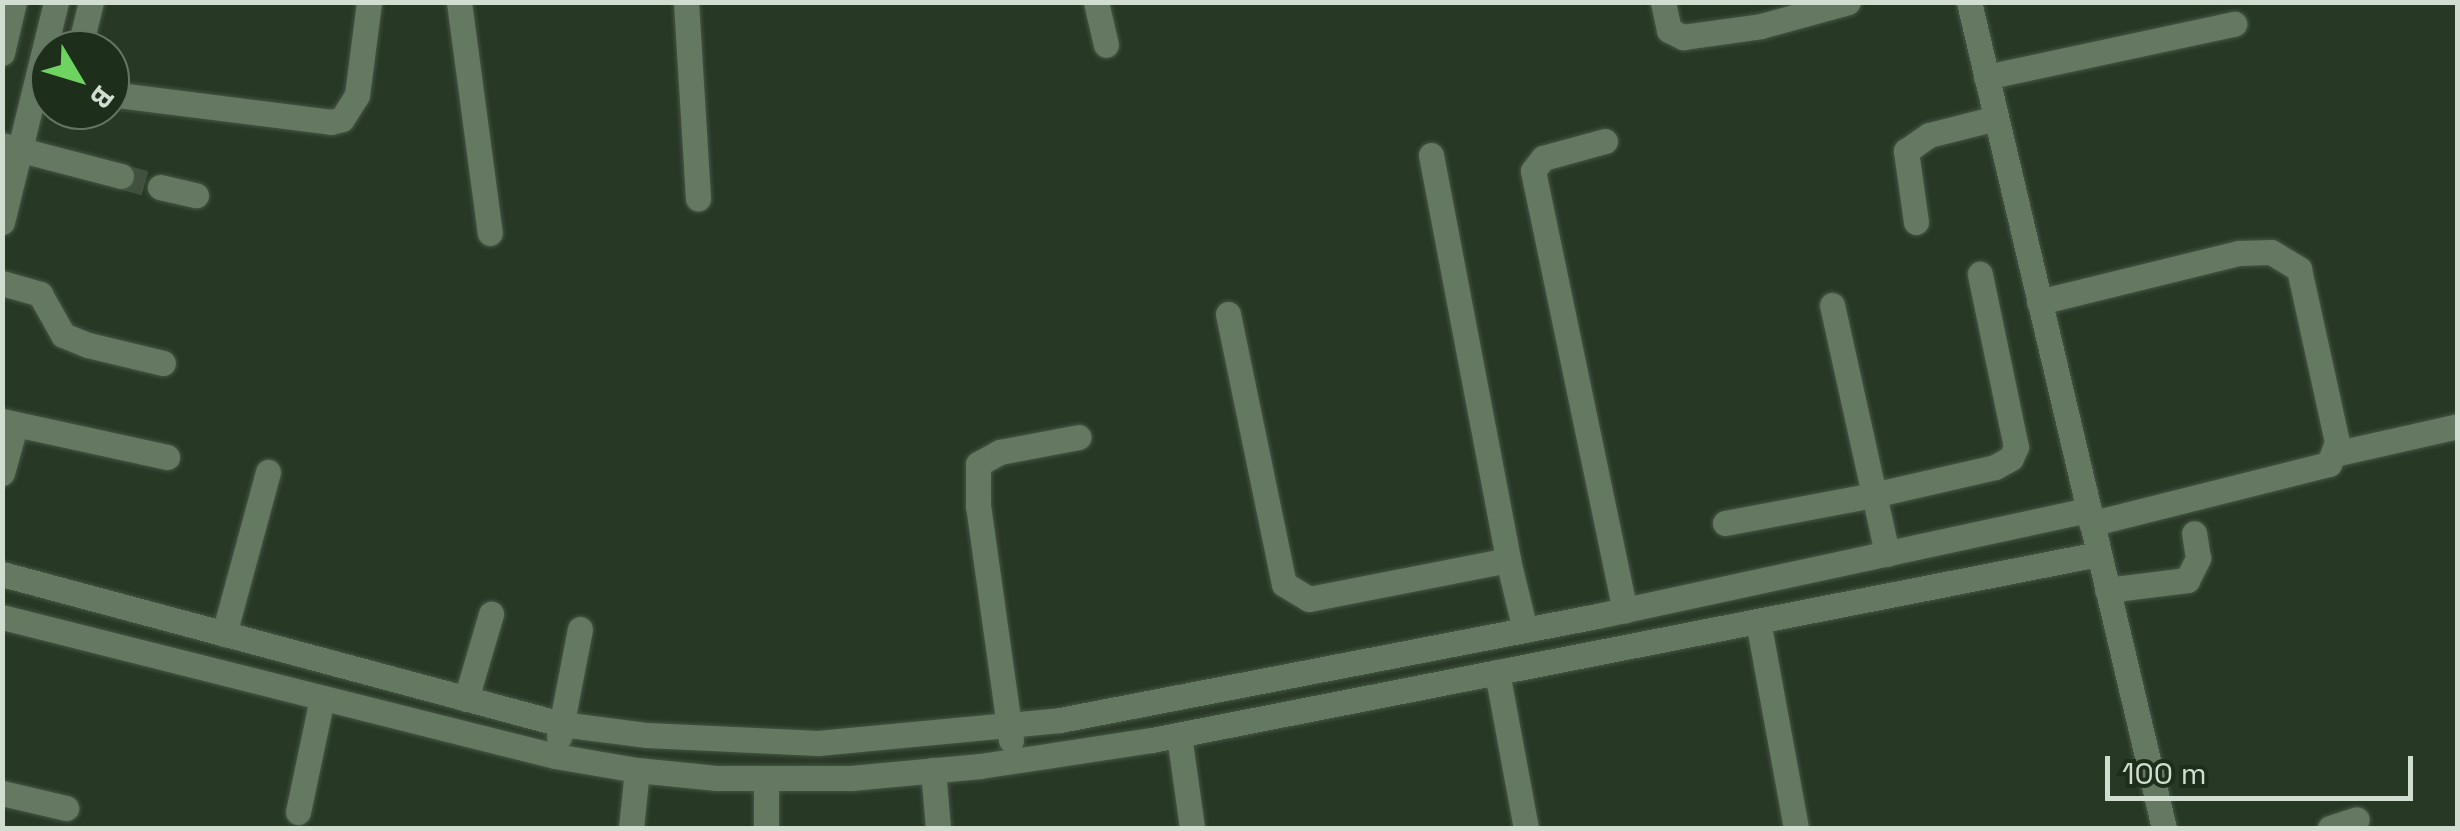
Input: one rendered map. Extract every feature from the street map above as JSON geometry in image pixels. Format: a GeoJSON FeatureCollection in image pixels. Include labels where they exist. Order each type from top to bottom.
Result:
{"type":"FeatureCollection","features":[{"type":"Feature","properties":{"kind":"street"},"geometry":{"type":"LineString","coordinates":[[2,53],[14,2]]}},
{"type":"Feature","properties":{"kind":"street"},"geometry":{"type":"LineString","coordinates":[[2,222],[12,148],[56,2]]}},
{"type":"Feature","properties":{"kind":"street"},"geometry":{"type":"LineString","coordinates":[[84,30],[92,2]]}},
{"type":"Feature","properties":{"kind":"street"},"geometry":{"type":"LineString","coordinates":[[130,97],[332,122],[342,120],[358,96],[369,2]]}},
{"type":"Feature","properties":{"kind":"street"},"geometry":{"type":"LineString","coordinates":[[460,2],[490,234]]}},
{"type":"Feature","properties":{"kind":"street"},"geometry":{"type":"LineString","coordinates":[[686,2],[698,199]]}},
{"type":"Feature","properties":{"kind":"street"},"geometry":{"type":"LineString","coordinates":[[1096,2],[1106,45]]}},
{"type":"Feature","properties":{"kind":"street"},"geometry":{"type":"LineString","coordinates":[[1663,2],[1669,30],[1683,37],[1761,26],[1848,2]]}},
{"type":"Feature","properties":{"kind":"street"},"geometry":{"type":"LineString","coordinates":[[1968,2],[2164,828]]}},
{"type":"Feature","properties":{"kind":"street"},"geometry":{"type":"LineString","coordinates":[[1986,77],[2234,24]]}},
{"type":"Feature","properties":{"kind":"street"},"geometry":{"type":"LineString","coordinates":[[1916,222],[1906,151],[1929,135],[1996,118]]}},
{"type":"Feature","properties":{"kind":"street"},"geometry":{"type":"LineString","coordinates":[[1606,141],[1542,158],[1533,171],[1625,610]]}},
{"type":"Feature","properties":{"kind":"street"},"geometry":{"type":"LineString","coordinates":[[12,148],[121,176]]}},
{"type":"Feature","properties":{"kind":"street"},"geometry":{"type":"LineString","coordinates":[[1431,154],[1508,560],[1525,630]]}},
{"type":"Feature","properties":{"kind":"street"},"geometry":{"type":"LineString","coordinates":[[160,187],[196,194]]}},
{"type":"Feature","properties":{"kind":"street"},"geometry":{"type":"LineString","coordinates":[[2,574],[561,724],[647,735],[818,742],[1060,720],[2090,517],[2322,468],[2334,454],[2337,442],[2298,269],[2290,260],[2271,252],[2239,253],[2039,302]]}},
{"type":"Feature","properties":{"kind":"street"},"geometry":{"type":"LineString","coordinates":[[1725,523],[1996,466],[2015,453],[1980,274]]}},
{"type":"Feature","properties":{"kind":"street"},"geometry":{"type":"LineString","coordinates":[[2,283],[40,294],[63,334],[88,346],[164,363]]}},
{"type":"Feature","properties":{"kind":"street"},"geometry":{"type":"LineString","coordinates":[[1832,305],[1887,554]]}},
{"type":"Feature","properties":{"kind":"street"},"geometry":{"type":"LineString","coordinates":[[1228,314],[1284,584],[1309,599],[1508,560]]}},
{"type":"Feature","properties":{"kind":"street"},"geometry":{"type":"LineString","coordinates":[[2,473],[9,424],[167,457]]}},
{"type":"Feature","properties":{"kind":"street"},"geometry":{"type":"LineString","coordinates":[[2334,454],[2458,426]]}},
{"type":"Feature","properties":{"kind":"street"},"geometry":{"type":"LineString","coordinates":[[1014,761],[978,506],[978,464],[1000,452],[1079,437]]}},
{"type":"Feature","properties":{"kind":"street"},"geometry":{"type":"LineString","coordinates":[[224,634],[268,472]]}},
{"type":"Feature","properties":{"kind":"street"},"geometry":{"type":"LineString","coordinates":[[2107,590],[2187,580],[2198,558],[2194,534]]}},
{"type":"Feature","properties":{"kind":"street"},"geometry":{"type":"LineString","coordinates":[[2,617],[555,756],[637,770],[766,780],[1014,761],[1179,734],[2098,554]]}},
{"type":"Feature","properties":{"kind":"street"},"geometry":{"type":"LineString","coordinates":[[466,699],[491,614]]}},
{"type":"Feature","properties":{"kind":"street"},"geometry":{"type":"LineString","coordinates":[[1758,621],[1796,828]]}},
{"type":"Feature","properties":{"kind":"street"},"geometry":{"type":"LineString","coordinates":[[555,756],[580,629]]}},
{"type":"Feature","properties":{"kind":"street"},"geometry":{"type":"LineString","coordinates":[[1497,672],[1526,828]]}},
{"type":"Feature","properties":{"kind":"street"},"geometry":{"type":"LineString","coordinates":[[298,812],[322,698]]}},
{"type":"Feature","properties":{"kind":"street"},"geometry":{"type":"LineString","coordinates":[[1179,734],[1192,828]]}},
{"type":"Feature","properties":{"kind":"street"},"geometry":{"type":"LineString","coordinates":[[632,828],[637,770]]}},
{"type":"Feature","properties":{"kind":"street"},"geometry":{"type":"LineString","coordinates":[[933,770],[938,828]]}},
{"type":"Feature","properties":{"kind":"street"},"geometry":{"type":"LineString","coordinates":[[766,780],[766,828]]}},
{"type":"Feature","properties":{"kind":"street"},"geometry":{"type":"LineString","coordinates":[[2,794],[66,808]]}},
{"type":"Feature","properties":{"kind":"street"},"geometry":{"type":"LineString","coordinates":[[2330,828],[2358,819]]}},
{"type":"Feature","properties":{"kind":"tunnel"},"geometry":{"type":"LineString","coordinates":[[121,176],[160,187]]}}]}
